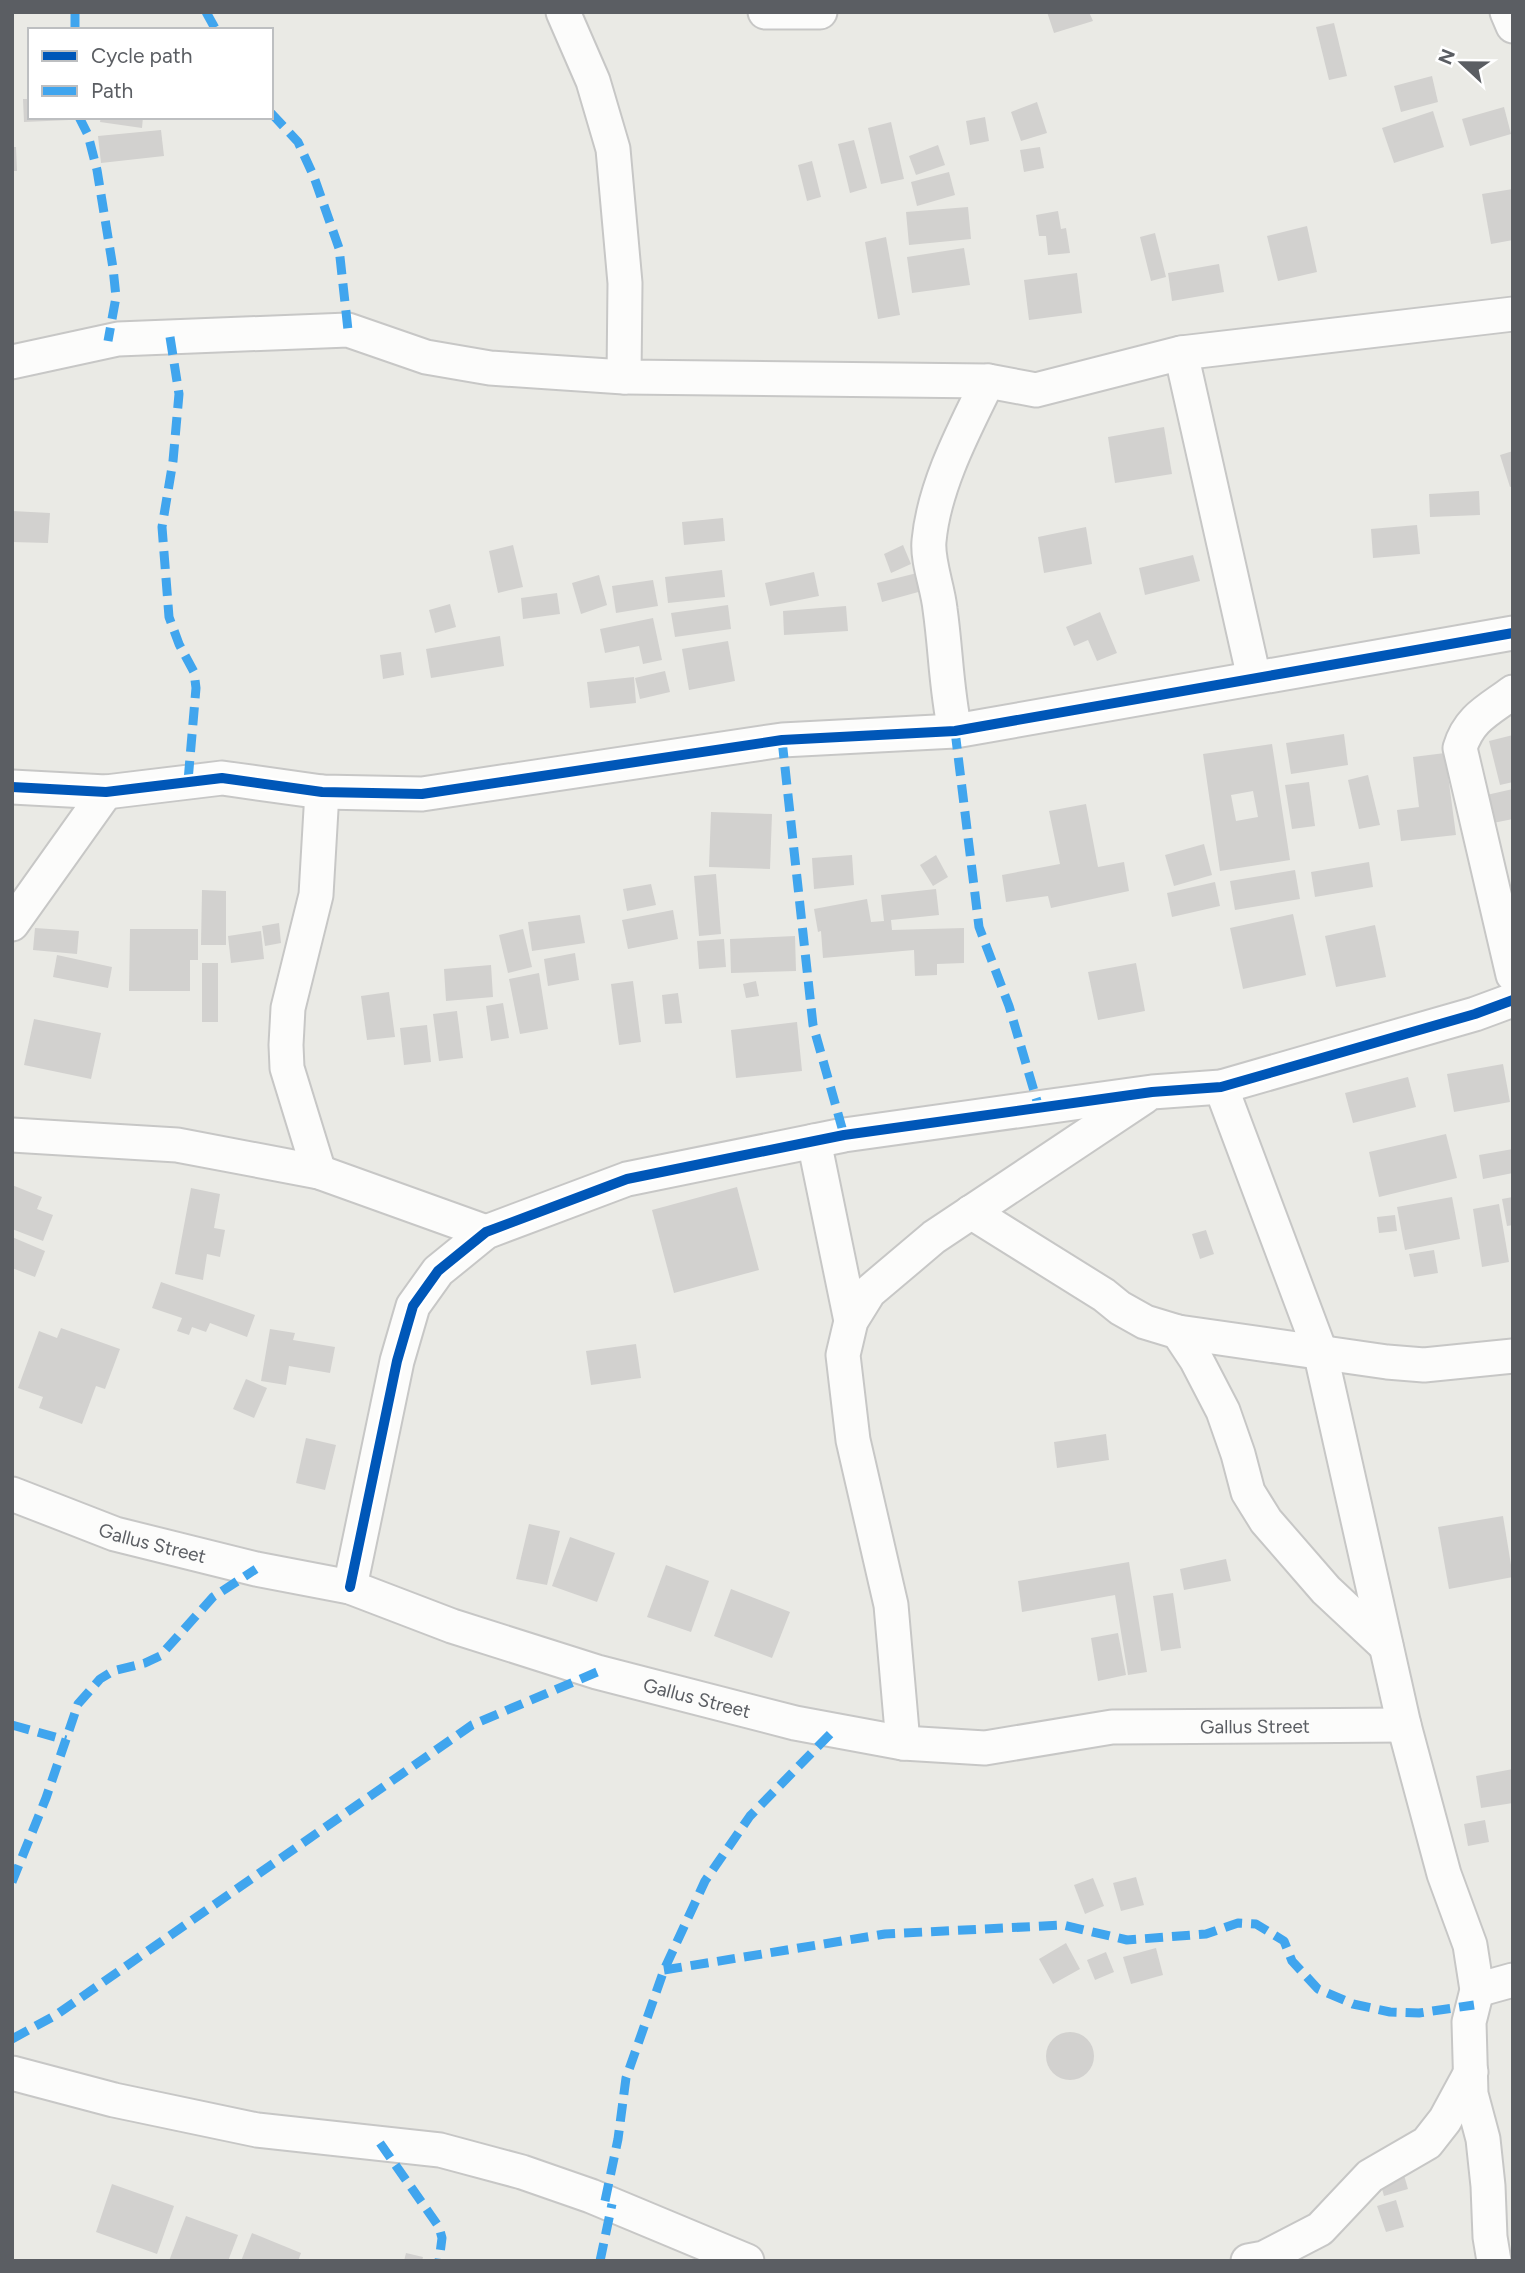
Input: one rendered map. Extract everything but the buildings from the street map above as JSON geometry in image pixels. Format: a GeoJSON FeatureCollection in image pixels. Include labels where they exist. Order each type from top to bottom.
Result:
{"type":"FeatureCollection","features":[{"type":"Feature","properties":{"kind":"street"},"geometry":{"type":"LineString","coordinates":[[563,12],[593,81],[613,149],[625,283],[624,377]]}},
{"type":"Feature","properties":{"kind":"street"},"geometry":{"type":"LineString","coordinates":[[765,12],[820,12]]}},
{"type":"Feature","properties":{"kind":"street"},"geometry":{"type":"LineString","coordinates":[[1507,12],[1513,26]]}},
{"type":"Feature","properties":{"kind":"street"},"geometry":{"type":"LineString","coordinates":[[12,362],[118,339],[348,330],[426,357],[490,368],[624,377],[988,381],[1036,390],[1181,353],[1513,314]]}},
{"type":"Feature","properties":{"kind":"street"},"geometry":{"type":"LineString","coordinates":[[1181,353],[1254,678]]}},
{"type":"Feature","properties":{"kind":"street"},"geometry":{"type":"LineString","coordinates":[[955,731],[947,693],[940,608],[928,544],[935,508],[951,462],[988,381]]}},
{"type":"Feature","properties":{"kind":"street"},"geometry":{"type":"LineString","coordinates":[[12,787],[106,792],[222,778],[322,792],[422,794],[782,740],[955,731],[1513,633]]}},
{"type":"Feature","properties":{"kind":"street"},"geometry":{"type":"LineString","coordinates":[[1513,692],[1474,721],[1465,733],[1460,748],[1513,975]]}},
{"type":"Feature","properties":{"kind":"street"},"geometry":{"type":"LineString","coordinates":[[12,930],[12,923],[106,792]]}},
{"type":"Feature","properties":{"kind":"street"},"geometry":{"type":"LineString","coordinates":[[319,1172],[288,1068],[286,1045],[288,1008],[316,895],[322,792]]}},
{"type":"Feature","properties":{"kind":"street"},"geometry":{"type":"LineString","coordinates":[[350,1587],[397,1361],[413,1306],[438,1271],[486,1232],[627,1179],[814,1142],[1152,1091],[1221,1087],[1475,1014],[1513,1000]]}},
{"type":"Feature","properties":{"kind":"street"},"geometry":{"type":"LineString","coordinates":[[1221,1087],[1320,1351],[1404,1724],[1444,1874],[1470,1945],[1477,1990],[1469,2022],[1471,2094],[1482,2139],[1494,2261]]}},
{"type":"Feature","properties":{"kind":"street"},"geometry":{"type":"LineString","coordinates":[[903,1744],[891,1605],[853,1440],[843,1355],[851,1321],[869,1293],[934,1237],[1152,1091]]}},
{"type":"Feature","properties":{"kind":"street"},"geometry":{"type":"LineString","coordinates":[[12,1135],[177,1145],[319,1172],[486,1232]]}},
{"type":"Feature","properties":{"kind":"street"},"geometry":{"type":"LineString","coordinates":[[814,1142],[851,1321]]}},
{"type":"Feature","properties":{"kind":"street"},"geometry":{"type":"LineString","coordinates":[[971,1212],[1104,1294],[1120,1308],[1145,1322],[1178,1332],[1424,1365],[1513,1356]]}},
{"type":"Feature","properties":{"kind":"street"},"geometry":{"type":"LineString","coordinates":[[1178,1332],[1196,1359],[1223,1411],[1248,1492],[1266,1521],[1326,1590],[1386,1646]]}},
{"type":"Feature","properties":{"kind":"street","name":"Gallus Street"},"geometry":{"type":"LineString","coordinates":[[12,1494],[115,1534],[256,1569],[350,1587],[452,1626],[597,1672],[795,1723],[903,1744],[985,1748],[1112,1727],[1404,1724]]}},
{"type":"Feature","properties":{"kind":"street"},"geometry":{"type":"LineString","coordinates":[[1477,1990],[1513,1980]]}},
{"type":"Feature","properties":{"kind":"street"},"geometry":{"type":"LineString","coordinates":[[1248,2261],[1264,2258],[1320,2230],[1370,2176],[1427,2143],[1445,2120],[1471,2072]]}},
{"type":"Feature","properties":{"kind":"street"},"geometry":{"type":"LineString","coordinates":[[12,2073],[114,2100],[257,2130],[440,2150],[522,2172],[591,2196],[747,2261]]}},
{"type":"Feature","properties":{"kind":"marked path"},"geometry":{"type":"LineString","coordinates":[[75,12],[75,28]]}},
{"type":"Feature","properties":{"kind":"marked path"},"geometry":{"type":"LineString","coordinates":[[206,12],[215,28]]}},
{"type":"Feature","properties":{"kind":"marked path"},"geometry":{"type":"LineString","coordinates":[[273,115],[298,142],[314,177],[339,248],[348,330]]}},
{"type":"Feature","properties":{"kind":"marked path"},"geometry":{"type":"LineString","coordinates":[[80,119],[88,135],[97,170],[113,268],[116,297],[108,341]]}},
{"type":"Feature","properties":{"kind":"marked path"},"geometry":{"type":"LineString","coordinates":[[170,337],[179,394],[173,461],[162,527],[169,617],[194,672],[196,688],[188,781]]}},
{"type":"Feature","properties":{"kind":"marked path"},"geometry":{"type":"LineString","coordinates":[[955,731],[979,927],[1009,1006],[1039,1108]]}},
{"type":"Feature","properties":{"kind":"marked path"},"geometry":{"type":"LineString","coordinates":[[782,740],[813,1025],[844,1135]]}},
{"type":"Feature","properties":{"kind":"marked path"},"geometry":{"type":"LineString","coordinates":[[12,1882],[46,1798],[78,1704],[100,1679],[113,1671],[145,1663],[160,1656],[213,1597],[256,1569]]}},
{"type":"Feature","properties":{"kind":"marked path"},"geometry":{"type":"LineString","coordinates":[[12,2039],[56,2015],[472,1725],[597,1672]]}},
{"type":"Feature","properties":{"kind":"marked path"},"geometry":{"type":"LineString","coordinates":[[12,1725],[66,1740]]}},
{"type":"Feature","properties":{"kind":"marked path"},"geometry":{"type":"LineString","coordinates":[[605,2201],[618,2139],[626,2078],[664,1970],[705,1881],[750,1816],[834,1730]]}},
{"type":"Feature","properties":{"kind":"marked path"},"geometry":{"type":"LineString","coordinates":[[664,1970],[885,1934],[1063,1925],[1127,1940],[1206,1934],[1238,1923],[1256,1924],[1284,1941],[1292,1961],[1318,1989],[1353,2004],[1390,2012],[1419,2013],[1474,2005]]}},
{"type":"Feature","properties":{"kind":"marked path"},"geometry":{"type":"LineString","coordinates":[[380,2143],[439,2227],[442,2238],[439,2261]]}},
{"type":"Feature","properties":{"kind":"marked path"},"geometry":{"type":"LineString","coordinates":[[600,2261],[612,2204]]}},
{"type":"Feature","properties":{"kind":"cycle path"},"geometry":{"type":"LineString","coordinates":[[12,787],[106,792],[222,778],[322,792],[422,794],[782,740],[955,731],[1513,633]]}},
{"type":"Feature","properties":{"kind":"cycle path"},"geometry":{"type":"LineString","coordinates":[[350,1587],[397,1361],[413,1306],[438,1271],[486,1232],[627,1179],[844,1135],[1152,1092],[1221,1087],[1475,1014],[1513,1000]]}}]}
